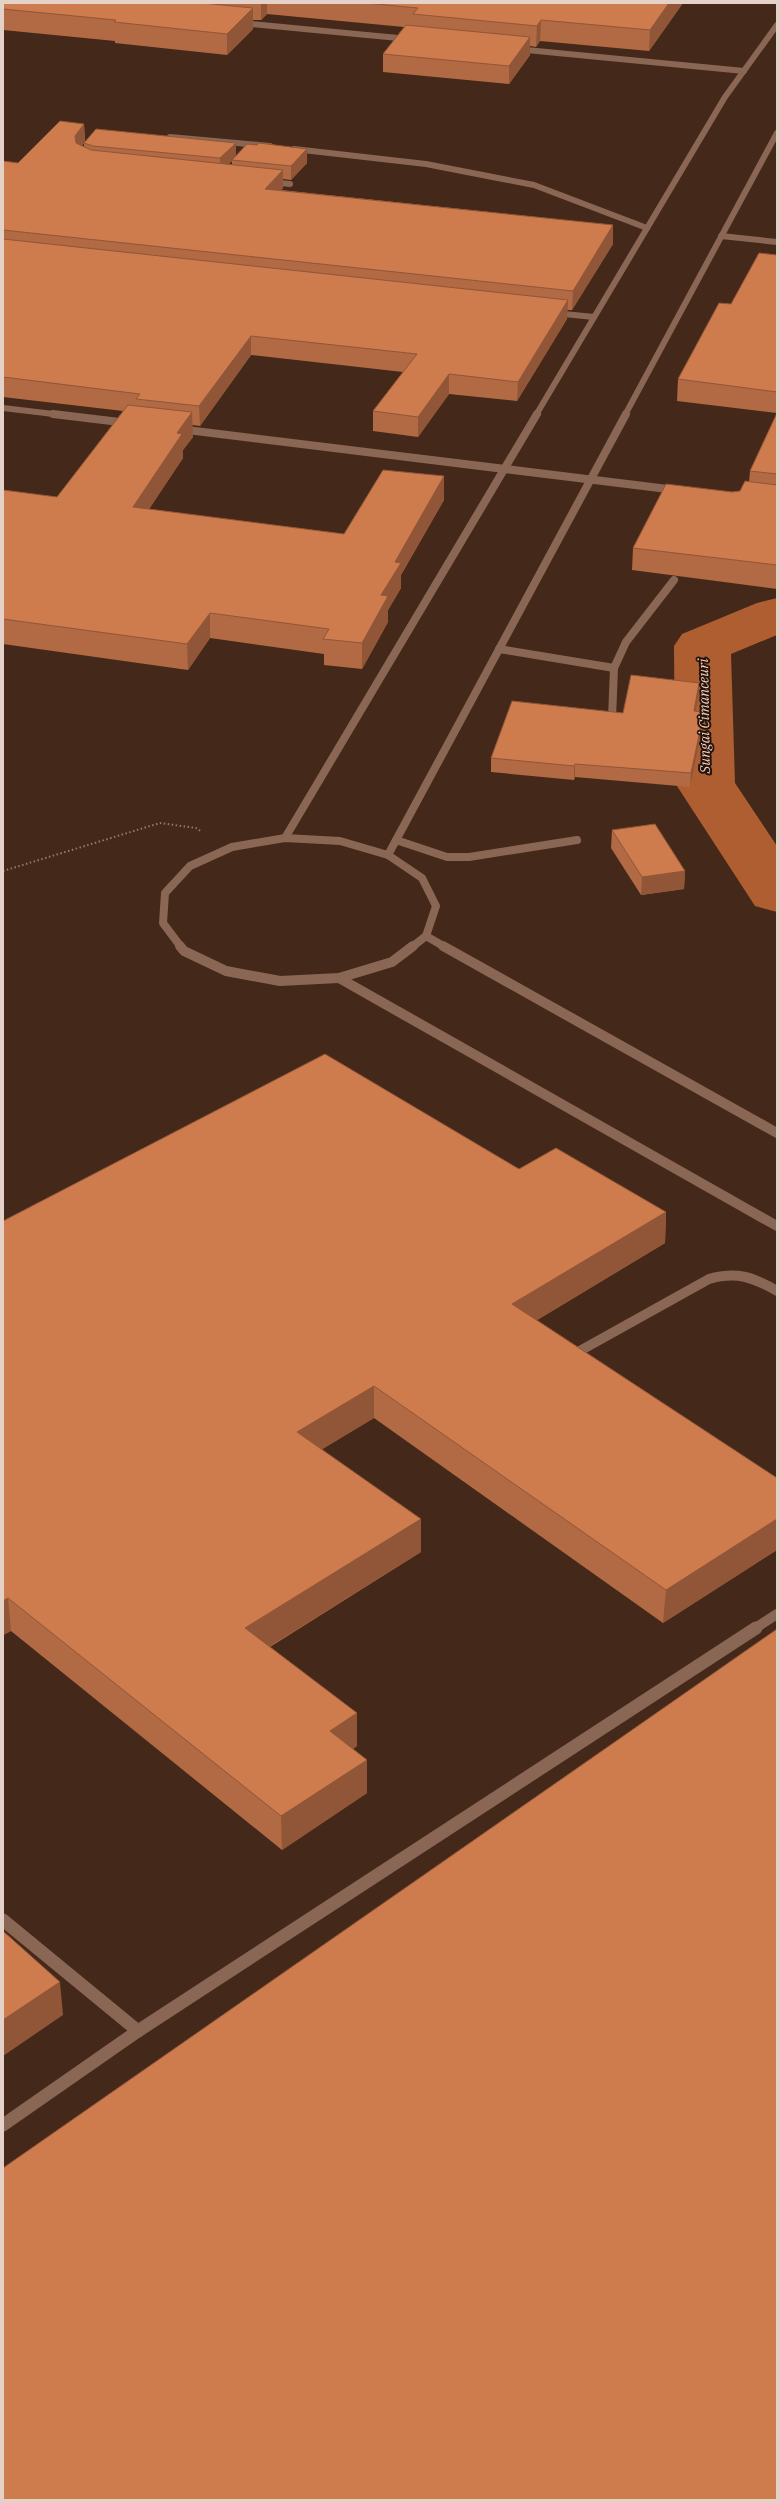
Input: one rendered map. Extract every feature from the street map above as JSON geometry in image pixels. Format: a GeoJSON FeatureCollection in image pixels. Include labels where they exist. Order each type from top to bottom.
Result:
{"type":"FeatureCollection","features":[{"type":"Feature","properties":{"kind":"lane"},"geometry":{"type":"LineString","coordinates":[[230,22],[420,40]]}},
{"type":"Feature","properties":{"kind":"lane"},"geometry":{"type":"LineString","coordinates":[[285,838],[725,97],[777,25]]}},
{"type":"Feature","properties":{"kind":"lane"},"geometry":{"type":"LineString","coordinates":[[507,48],[744,71]]}},
{"type":"Feature","properties":{"kind":"lane"},"geometry":{"type":"LineString","coordinates":[[388,855],[777,133]]}},
{"type":"Feature","properties":{"kind":"lane"},"geometry":{"type":"LineString","coordinates":[[165,136],[277,147]]}},
{"type":"Feature","properties":{"kind":"lane"},"geometry":{"type":"LineString","coordinates":[[250,150],[255,145]]}},
{"type":"Feature","properties":{"kind":"lane"},"geometry":{"type":"LineString","coordinates":[[284,148],[419,163],[507,179],[534,185],[647,228]]}},
{"type":"Feature","properties":{"kind":"lane"},"geometry":{"type":"LineString","coordinates":[[260,180],[290,184]]}},
{"type":"Feature","properties":{"kind":"lane"},"geometry":{"type":"LineString","coordinates":[[721,236],[777,242]]}},
{"type":"Feature","properties":{"kind":"lane"},"geometry":{"type":"LineString","coordinates":[[547,312],[594,318]]}},
{"type":"Feature","properties":{"kind":"lane"},"geometry":{"type":"LineString","coordinates":[[3,408],[136,424]]}},
{"type":"Feature","properties":{"kind":"lane"},"geometry":{"type":"LineString","coordinates":[[168,428],[684,490]]}},
{"type":"Feature","properties":{"kind":"lane"},"geometry":{"type":"LineString","coordinates":[[612,718],[614,668],[626,642],[674,580]]}},
{"type":"Feature","properties":{"kind":"lane"},"geometry":{"type":"LineString","coordinates":[[499,649],[614,668]]}},
{"type":"Feature","properties":{"kind":"lane"},"geometry":{"type":"LineString","coordinates":[[285,838],[340,841],[388,855],[422,878],[436,906],[426,936],[392,962],[339,978],[280,981],[226,972],[184,951],[163,923],[165,893],[190,866],[232,847],[285,838]]}},
{"type":"Feature","properties":{"kind":"lane"},"geometry":{"type":"LineString","coordinates":[[396,840],[447,857],[469,857],[578,840]]}},
{"type":"Feature","properties":{"kind":"lane"},"geometry":{"type":"LineString","coordinates":[[426,936],[777,1134]]}},
{"type":"Feature","properties":{"kind":"lane"},"geometry":{"type":"LineString","coordinates":[[339,978],[777,1226]]}},
{"type":"Feature","properties":{"kind":"lane"},"geometry":{"type":"LineString","coordinates":[[580,1368],[575,1358],[576,1353],[709,1278],[726,1273],[742,1274],[754,1277],[777,1292]]}},
{"type":"Feature","properties":{"kind":"lane"},"geometry":{"type":"LineString","coordinates":[[3,2125],[138,2031],[777,1614]]}},
{"type":"Feature","properties":{"kind":"lane"},"geometry":{"type":"LineString","coordinates":[[3,1920],[138,2031]]}},
{"type":"Feature","properties":{"kind":"path"},"geometry":{"type":"LineString","coordinates":[[3,871],[160,823],[196,828],[232,847]]}},
{"type":"Feature","properties":{"kind":"building"},"geometry":{"type":"Polygon","coordinates":[[[3,3],[202,3],[253,8],[227,34],[114,22],[116,20],[3,9],[3,3]]]}},
{"type":"Feature","properties":{"kind":"building"},"geometry":{"type":"Polygon","coordinates":[[[366,3],[669,3],[650,30],[541,20],[537,26],[413,14],[418,8],[366,3]]]}},
{"type":"Feature","properties":{"kind":"building"},"geometry":{"type":"Polygon","coordinates":[[[406,25],[530,37],[509,66],[383,54],[406,25]]]}},
{"type":"Feature","properties":{"kind":"building"},"geometry":{"type":"Polygon","coordinates":[[[60,121],[84,124],[75,136],[76,143],[91,150],[283,170],[265,189],[613,225],[573,291],[3,230],[3,161],[18,163],[60,121]]]}},
{"type":"Feature","properties":{"kind":"building"},"geometry":{"type":"Polygon","coordinates":[[[96,129],[236,143],[220,158],[93,146],[84,143],[96,129]]]}},
{"type":"Feature","properties":{"kind":"building"},"geometry":{"type":"Polygon","coordinates":[[[259,143],[307,149],[291,166],[232,160],[247,144],[257,145],[259,143]]]}},
{"type":"Feature","properties":{"kind":"building"},"geometry":{"type":"Polygon","coordinates":[[[3,239],[568,300],[518,382],[449,374],[418,417],[373,411],[417,354],[251,336],[199,406],[136,399],[140,394],[3,377],[3,239]]]}},
{"type":"Feature","properties":{"kind":"building"},"geometry":{"type":"Polygon","coordinates":[[[759,253],[777,255],[777,392],[678,379],[719,303],[731,304],[759,253]]]}},
{"type":"Feature","properties":{"kind":"building"},"geometry":{"type":"Polygon","coordinates":[[[128,405],[192,412],[177,433],[182,434],[133,507],[344,534],[383,470],[444,476],[395,562],[401,563],[381,595],[388,596],[362,643],[323,639],[329,629],[210,613],[187,644],[3,619],[3,490],[57,497],[128,405]]]}},
{"type":"Feature","properties":{"kind":"building"},"geometry":{"type":"Polygon","coordinates":[[[777,413],[777,474],[750,471],[777,413]]]}},
{"type":"Feature","properties":{"kind":"building"},"geometry":{"type":"Polygon","coordinates":[[[745,481],[777,485],[777,565],[633,548],[666,484],[732,492],[740,491],[745,481]]]}},
{"type":"Feature","properties":{"kind":"building"},"geometry":{"type":"Polygon","coordinates":[[[631,675],[699,683],[694,711],[701,712],[699,726],[701,726],[691,773],[575,764],[574,766],[491,758],[512,701],[623,713],[631,675]]]}},
{"type":"Feature","properties":{"kind":"building"},"geometry":{"type":"Polygon","coordinates":[[[655,824],[685,871],[642,877],[612,830],[655,824]]]}},
{"type":"Feature","properties":{"kind":"building"},"geometry":{"type":"Polygon","coordinates":[[[325,1054],[519,1169],[556,1148],[666,1212],[512,1304],[777,1478],[777,1519],[666,1590],[374,1386],[297,1432],[421,1519],[245,1628],[357,1713],[330,1731],[367,1760],[281,1816],[8,1598],[3,1601],[3,1221],[325,1054]]]}},
{"type":"Feature","properties":{"kind":"building"},"geometry":{"type":"Polygon","coordinates":[[[777,1629],[777,2500],[3,2500],[3,2168],[777,1629]]]}},
{"type":"Feature","properties":{"kind":"building"},"geometry":{"type":"Polygon","coordinates":[[[3,1931],[60,1982],[3,2020],[3,1931]]]}},
{"type":"Feature","properties":{"kind":"waterway","name":"Sungai Cimanceuri"},"geometry":{"type":"LineString","coordinates":[[777,615],[702,646],[705,783],[777,893]]}}]}
